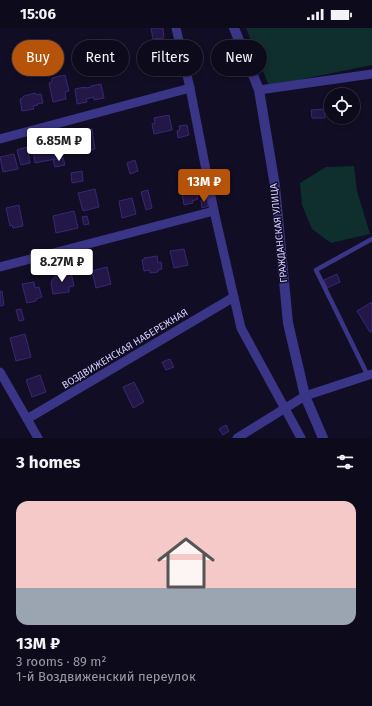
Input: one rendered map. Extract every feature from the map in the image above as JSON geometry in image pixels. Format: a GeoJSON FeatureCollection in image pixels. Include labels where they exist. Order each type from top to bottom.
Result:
{"type":"FeatureCollection","features":[{"type":"Feature","properties":{"kind":"street"},"geometry":{"type":"LineString","coordinates":[[176,28],[190,88],[214,211],[241,328],[302,438]]}},
{"type":"Feature","properties":{"kind":"street","name":"ГРАЖДАНСКАЯ УЛИЦА"},"geometry":{"type":"LineString","coordinates":[[234,28],[259,90],[275,186],[288,323],[305,396],[322,438]]}},
{"type":"Feature","properties":{"kind":"street"},"geometry":{"type":"LineString","coordinates":[[259,90],[372,74]]}},
{"type":"Feature","properties":{"kind":"street"},"geometry":{"type":"LineString","coordinates":[[0,139],[190,88]]}},
{"type":"Feature","properties":{"kind":"street"},"geometry":{"type":"LineString","coordinates":[[0,266],[214,211]]}},
{"type":"Feature","properties":{"kind":"street","name":"ВОЗДВИЖЕНСКАЯ НАБЕРЕЖНАЯ"},"geometry":{"type":"LineString","coordinates":[[27,419],[234,297]]}},
{"type":"Feature","properties":{"kind":"street"},"geometry":{"type":"LineString","coordinates":[[0,372],[38,438]]}},
{"type":"Feature","properties":{"kind":"street"},"geometry":{"type":"LineString","coordinates":[[237,438],[305,396],[371,376]]}},
{"type":"Feature","properties":{"kind":"lane"},"geometry":{"type":"LineString","coordinates":[[371,376],[316,270],[372,239]]}},
{"type":"Feature","properties":{"kind":"green space"},"geometry":{"type":"Polygon","coordinates":[[[246,28],[372,28],[372,65],[269,86],[265,76],[267,76],[267,40],[251,40],[246,28]]]}},
{"type":"Feature","properties":{"kind":"green space"},"geometry":{"type":"Polygon","coordinates":[[[354,166],[357,191],[370,234],[331,243],[312,229],[302,205],[300,183],[326,167],[354,166]]]}},
{"type":"Feature","properties":{"kind":"building"},"geometry":{"type":"Polygon","coordinates":[[[151,28],[163,28],[164,38],[153,39],[151,28]]]}},
{"type":"Feature","properties":{"kind":"building"},"geometry":{"type":"Polygon","coordinates":[[[64,75],[69,91],[65,92],[66,99],[53,102],[49,83],[52,82],[52,78],[64,75]]]}},
{"type":"Feature","properties":{"kind":"building"},"geometry":{"type":"Polygon","coordinates":[[[101,84],[104,98],[94,100],[94,97],[86,99],[87,102],[77,104],[75,89],[101,84]]]}},
{"type":"Feature","properties":{"kind":"building"},"geometry":{"type":"Polygon","coordinates":[[[35,93],[36,95],[41,94],[43,103],[33,106],[34,109],[22,111],[20,99],[24,96],[35,93]]]}},
{"type":"Feature","properties":{"kind":"building"},"geometry":{"type":"Polygon","coordinates":[[[324,109],[324,118],[312,118],[311,110],[324,109]]]}},
{"type":"Feature","properties":{"kind":"building"},"geometry":{"type":"Polygon","coordinates":[[[169,115],[172,130],[154,134],[152,124],[155,123],[154,118],[169,115]]]}},
{"type":"Feature","properties":{"kind":"building"},"geometry":{"type":"Polygon","coordinates":[[[187,125],[189,135],[178,138],[177,131],[180,130],[179,126],[187,125]]]}},
{"type":"Feature","properties":{"kind":"building"},"geometry":{"type":"Polygon","coordinates":[[[92,129],[95,149],[75,153],[73,141],[74,136],[85,133],[85,130],[92,129]]]}},
{"type":"Feature","properties":{"kind":"building"},"geometry":{"type":"Polygon","coordinates":[[[43,145],[44,148],[53,147],[55,159],[35,163],[33,150],[38,149],[37,146],[43,145]]]}},
{"type":"Feature","properties":{"kind":"building"},"geometry":{"type":"Polygon","coordinates":[[[27,147],[30,163],[21,165],[17,150],[27,147]]]}},
{"type":"Feature","properties":{"kind":"building"},"geometry":{"type":"Polygon","coordinates":[[[14,154],[18,169],[3,172],[0,157],[14,154]]]}},
{"type":"Feature","properties":{"kind":"building"},"geometry":{"type":"Polygon","coordinates":[[[63,158],[65,165],[55,167],[53,160],[63,158]]]}},
{"type":"Feature","properties":{"kind":"building"},"geometry":{"type":"Polygon","coordinates":[[[135,160],[138,171],[130,174],[127,163],[135,160]]]}},
{"type":"Feature","properties":{"kind":"building"},"geometry":{"type":"Polygon","coordinates":[[[82,171],[83,181],[72,183],[71,173],[82,171]]]}},
{"type":"Feature","properties":{"kind":"building"},"geometry":{"type":"Polygon","coordinates":[[[195,185],[198,199],[192,201],[193,203],[184,205],[181,188],[195,185]]]}},
{"type":"Feature","properties":{"kind":"building"},"geometry":{"type":"Polygon","coordinates":[[[95,189],[99,207],[83,211],[78,193],[95,189]]]}},
{"type":"Feature","properties":{"kind":"building"},"geometry":{"type":"Polygon","coordinates":[[[148,190],[152,208],[146,210],[141,192],[148,190]]]}},
{"type":"Feature","properties":{"kind":"building"},"geometry":{"type":"Polygon","coordinates":[[[132,198],[136,214],[122,218],[119,201],[132,198]]]}},
{"type":"Feature","properties":{"kind":"building"},"geometry":{"type":"Polygon","coordinates":[[[207,199],[208,206],[202,208],[201,200],[207,199]]]}},
{"type":"Feature","properties":{"kind":"building"},"geometry":{"type":"Polygon","coordinates":[[[19,205],[23,226],[13,228],[12,225],[10,226],[6,208],[19,205]]]}},
{"type":"Feature","properties":{"kind":"building"},"geometry":{"type":"Polygon","coordinates":[[[74,211],[78,228],[56,233],[53,216],[74,211]]]}},
{"type":"Feature","properties":{"kind":"building"},"geometry":{"type":"Polygon","coordinates":[[[87,216],[89,224],[84,225],[82,217],[87,216]]]}},
{"type":"Feature","properties":{"kind":"building"},"geometry":{"type":"Polygon","coordinates":[[[184,249],[188,265],[174,268],[170,251],[184,249]]]}},
{"type":"Feature","properties":{"kind":"building"},"geometry":{"type":"Polygon","coordinates":[[[157,256],[158,263],[161,262],[162,269],[158,270],[158,272],[150,273],[150,270],[144,271],[142,260],[144,260],[144,258],[157,256]]]}},
{"type":"Feature","properties":{"kind":"building"},"geometry":{"type":"Polygon","coordinates":[[[107,267],[111,284],[96,288],[92,271],[107,267]]]}},
{"type":"Feature","properties":{"kind":"building"},"geometry":{"type":"Polygon","coordinates":[[[71,272],[74,286],[69,287],[69,292],[53,294],[51,282],[55,276],[71,272]]]}},
{"type":"Feature","properties":{"kind":"building"},"geometry":{"type":"Polygon","coordinates":[[[337,274],[340,282],[327,288],[324,280],[337,274]]]}},
{"type":"Feature","properties":{"kind":"building"},"geometry":{"type":"Polygon","coordinates":[[[34,282],[35,288],[39,287],[42,297],[36,299],[36,301],[27,303],[22,284],[34,282]]]}},
{"type":"Feature","properties":{"kind":"building"},"geometry":{"type":"Polygon","coordinates":[[[2,291],[4,305],[0,306],[0,292],[2,291]]]}},
{"type":"Feature","properties":{"kind":"building"},"geometry":{"type":"Polygon","coordinates":[[[372,302],[372,331],[370,332],[357,311],[372,302]]]}},
{"type":"Feature","properties":{"kind":"building"},"geometry":{"type":"Polygon","coordinates":[[[21,309],[24,320],[19,321],[16,310],[21,309]]]}},
{"type":"Feature","properties":{"kind":"building"},"geometry":{"type":"Polygon","coordinates":[[[25,334],[31,357],[16,361],[10,338],[25,334]]]}},
{"type":"Feature","properties":{"kind":"building"},"geometry":{"type":"Polygon","coordinates":[[[170,359],[174,367],[166,370],[162,362],[170,359]]]}},
{"type":"Feature","properties":{"kind":"building"},"geometry":{"type":"Polygon","coordinates":[[[40,375],[46,392],[32,397],[26,380],[40,375]]]}},
{"type":"Feature","properties":{"kind":"building"},"geometry":{"type":"Polygon","coordinates":[[[134,382],[144,402],[133,408],[123,387],[134,382]]]}},
{"type":"Feature","properties":{"kind":"building"},"geometry":{"type":"Polygon","coordinates":[[[226,425],[229,431],[223,435],[219,429],[226,425]]]}}]}
